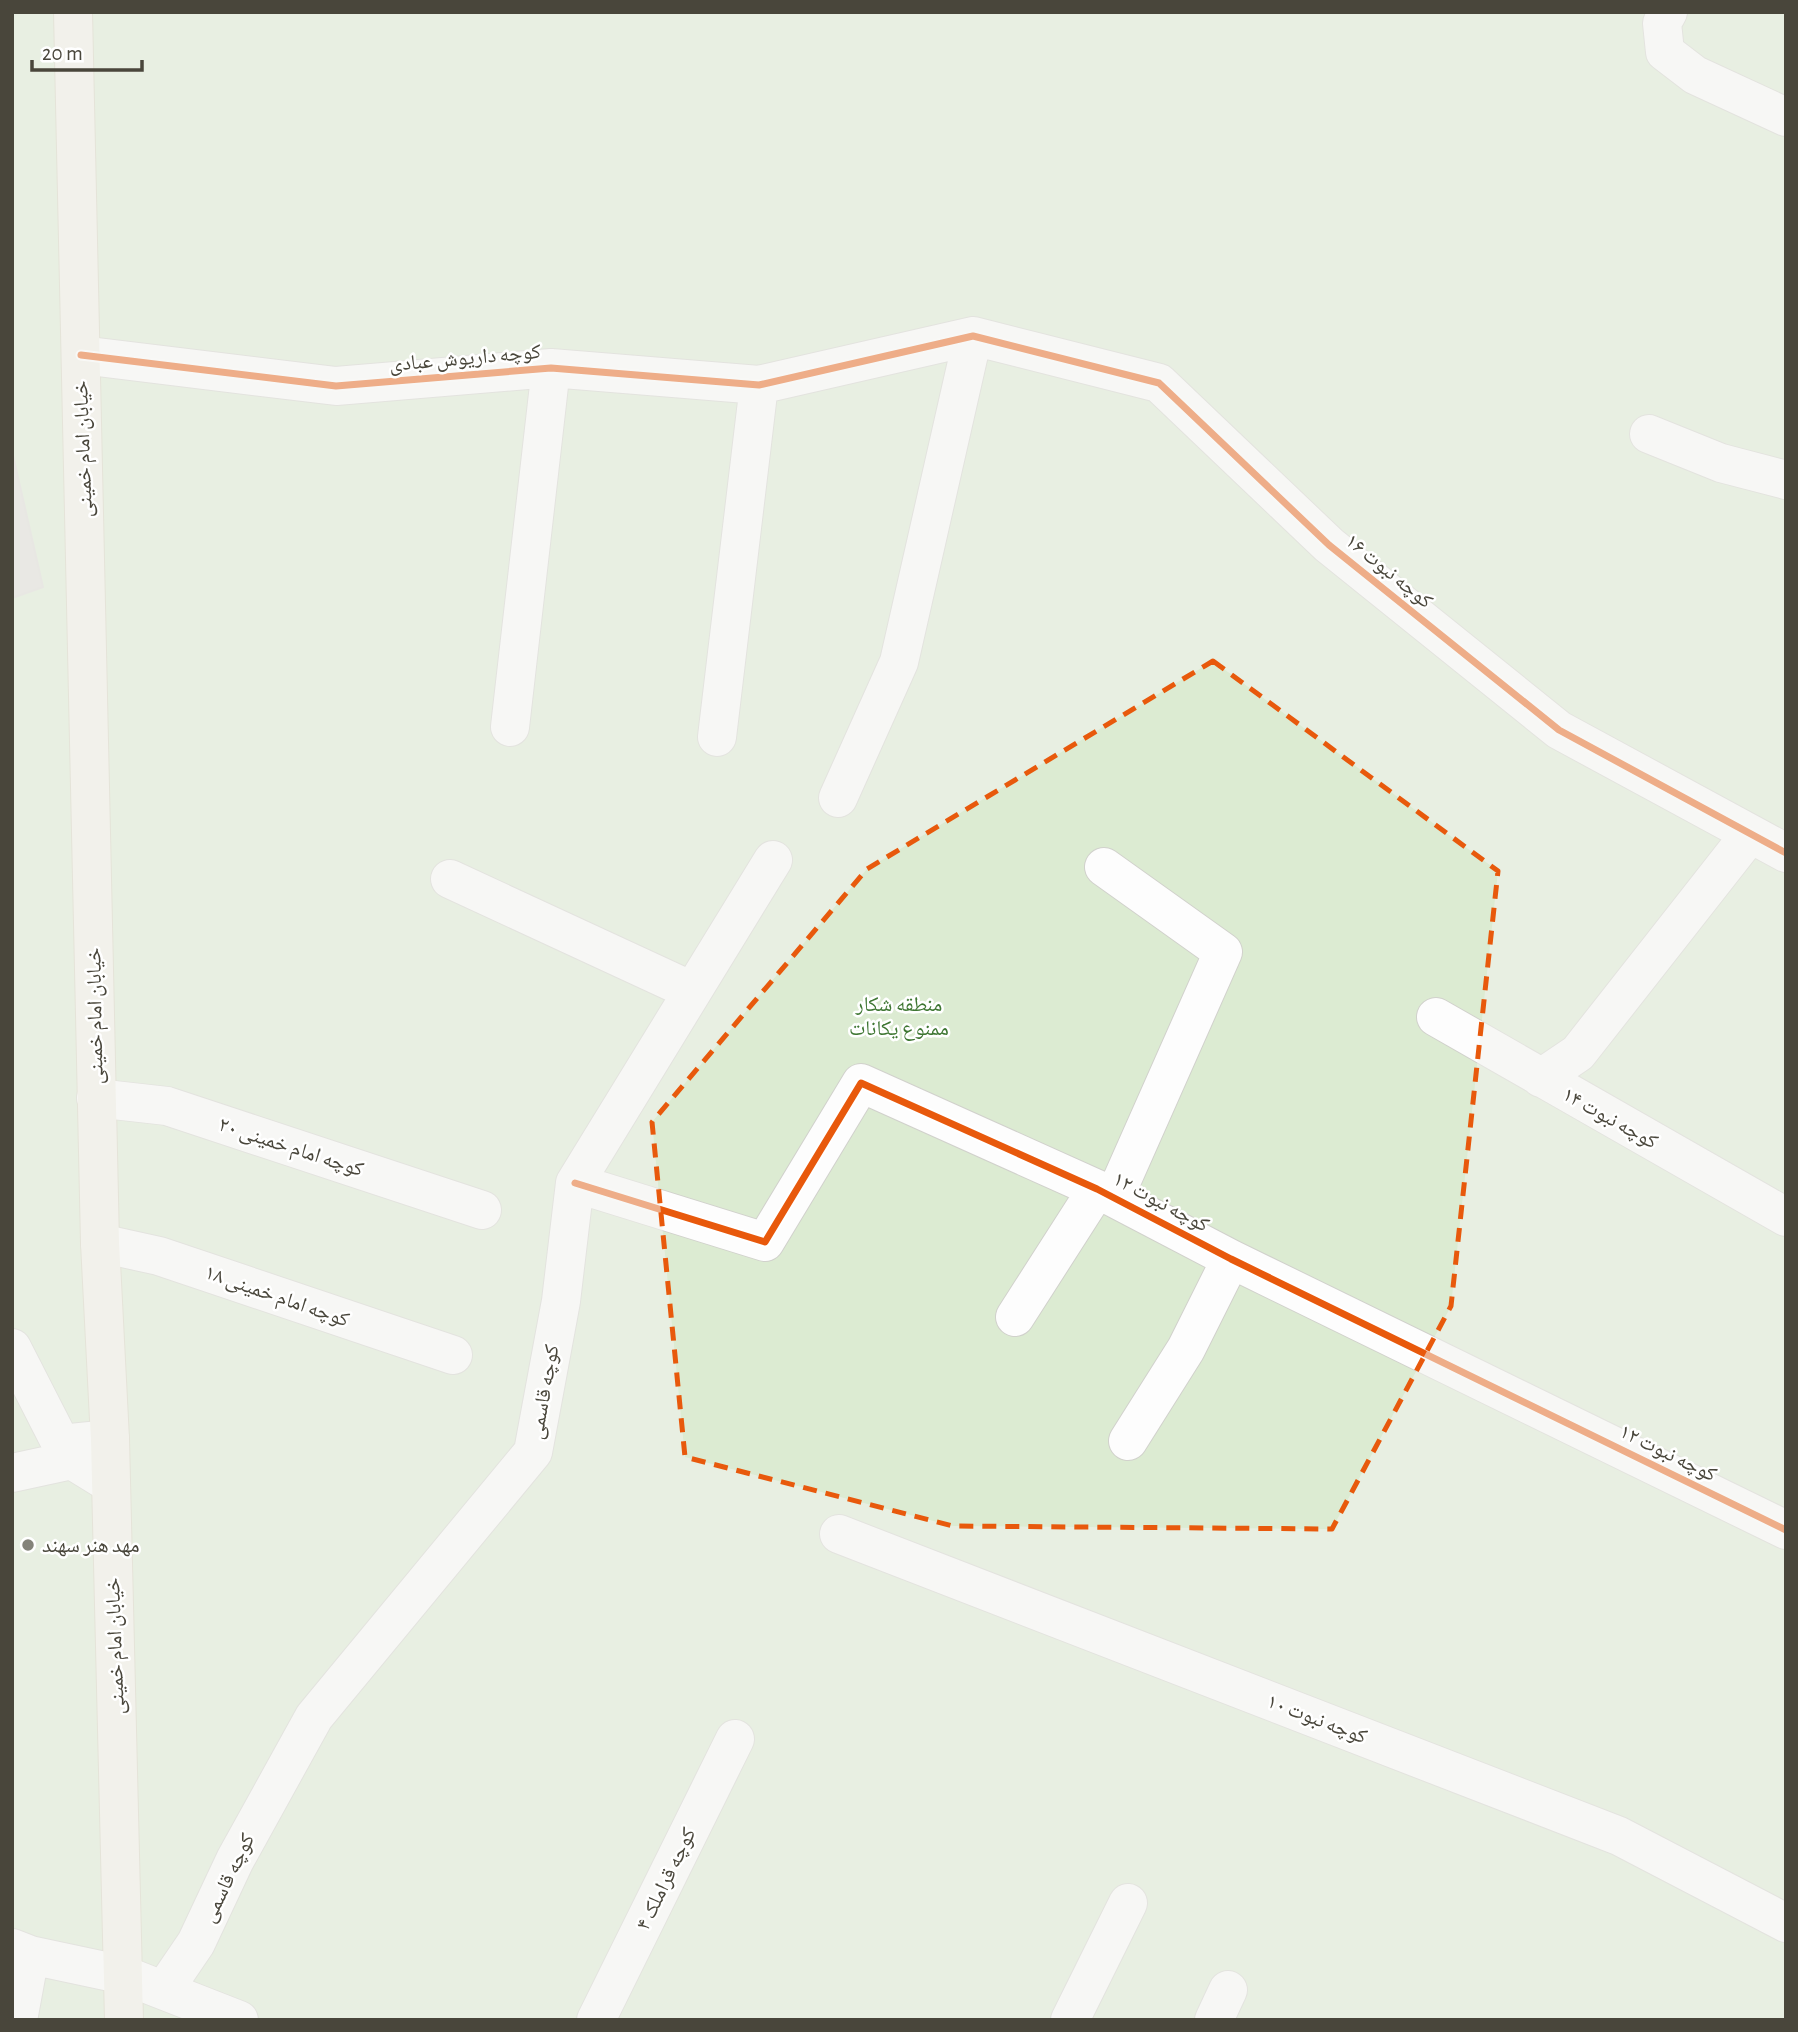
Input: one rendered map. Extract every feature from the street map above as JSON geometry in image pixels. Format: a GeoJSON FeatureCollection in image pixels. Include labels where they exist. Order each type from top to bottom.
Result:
{"type":"FeatureCollection","features":[{"type":"Feature","properties":{"kind":"main road","name":"خیابان امام خمینی"},"geometry":{"type":"LineString","coordinates":[[73,12],[96,1098],[110,1439],[124,2020]]}},
{"type":"Feature","properties":{"kind":"street"},"geometry":{"type":"LineString","coordinates":[[1668,12],[1662,23],[1665,52],[1695,75],[1786,117]]}},
{"type":"Feature","properties":{"kind":"street","name":"کوچه داریوش عبادی"},"geometry":{"type":"LineString","coordinates":[[81,355],[336,386],[551,368],[759,385],[973,336]]}},
{"type":"Feature","properties":{"kind":"street"},"geometry":{"type":"LineString","coordinates":[[838,798],[899,662],[973,336]]}},
{"type":"Feature","properties":{"kind":"street","name":"کوچه نبوت ۱۶"},"geometry":{"type":"LineString","coordinates":[[973,336],[1159,383],[1329,545],[1559,730],[1786,853]]}},
{"type":"Feature","properties":{"kind":"street"},"geometry":{"type":"LineString","coordinates":[[510,727],[551,368]]}},
{"type":"Feature","properties":{"kind":"street"},"geometry":{"type":"LineString","coordinates":[[717,737],[759,385]]}},
{"type":"Feature","properties":{"kind":"street"},"geometry":{"type":"LineString","coordinates":[[1649,434],[1721,463],[1786,480]]}},
{"type":"Feature","properties":{"kind":"street"},"geometry":{"type":"LineString","coordinates":[[1541,1078],[1578,1053],[1750,834]]}},
{"type":"Feature","properties":{"kind":"street","name":"کوچه قاسمی"},"geometry":{"type":"LineString","coordinates":[[164,1990],[196,1943],[235,1860],[314,1717],[533,1452],[561,1301],[575,1183],[773,860]]}},
{"type":"Feature","properties":{"kind":"street"},"geometry":{"type":"LineString","coordinates":[[1015,1317],[1105,1194],[1223,952],[1104,867]]}},
{"type":"Feature","properties":{"kind":"street"},"geometry":{"type":"LineString","coordinates":[[450,879],[692,991]]}},
{"type":"Feature","properties":{"kind":"street","name":"کوچه نبوت ۱۴"},"geometry":{"type":"LineString","coordinates":[[1436,1017],[1786,1217]]}},
{"type":"Feature","properties":{"kind":"street","name":"کوچه نبوت ۱۲"},"geometry":{"type":"LineString","coordinates":[[575,1183],[765,1241],[861,1083],[1105,1194],[1231,1259],[1786,1530]]}},
{"type":"Feature","properties":{"kind":"street","name":"کوچه امام خمینی ۲۰"},"geometry":{"type":"LineString","coordinates":[[96,1098],[167,1106],[482,1210]]}},
{"type":"Feature","properties":{"kind":"street","name":"کوچه امام خمینی ۱۸"},"geometry":{"type":"LineString","coordinates":[[100,1243],[159,1256],[453,1355]]}},
{"type":"Feature","properties":{"kind":"street"},"geometry":{"type":"LineString","coordinates":[[1128,1441],[1186,1349],[1231,1259]]}},
{"type":"Feature","properties":{"kind":"street"},"geometry":{"type":"LineString","coordinates":[[12,1348],[61,1444],[110,1439]]}},
{"type":"Feature","properties":{"kind":"street"},"geometry":{"type":"LineString","coordinates":[[12,1472],[72,1460],[111,1484]]}},
{"type":"Feature","properties":{"kind":"street","name":"کوچه نبوت ۱۰"},"geometry":{"type":"LineString","coordinates":[[839,1534],[1619,1836],[1786,1923]]}},
{"type":"Feature","properties":{"kind":"street","name":"کوچه قراملک ۴"},"geometry":{"type":"LineString","coordinates":[[596,2020],[735,1739]]}},
{"type":"Feature","properties":{"kind":"street"},"geometry":{"type":"LineString","coordinates":[[1070,2020],[1128,1903]]}},
{"type":"Feature","properties":{"kind":"street"},"geometry":{"type":"LineString","coordinates":[[18,2020],[21,1952],[124,1975],[239,2020]]}},
{"type":"Feature","properties":{"kind":"highlighted area"},"geometry":{"type":"Polygon","coordinates":[[[1213,661],[1498,871],[1451,1306],[1332,1529],[953,1526],[685,1457],[652,1122],[867,869],[1213,661]]]}},
{"type":"Feature","properties":{"kind":"green space","name":"منطقه شکار ممنوع یکانات"},"geometry":{"type":"Polygon","coordinates":[[[12,12],[1786,12],[1786,2020],[12,2020],[12,12]]]}},
{"type":"Feature","properties":{"kind":"building"},"geometry":{"type":"Polygon","coordinates":[[[12,451],[43,587],[12,598],[12,451]]]}},
{"type":"Feature","properties":{"kind":"cycle path"},"geometry":{"type":"LineString","coordinates":[[81,355],[336,386],[551,368],[759,385],[973,336],[1159,383],[1329,545],[1559,730],[1786,853]]}},
{"type":"Feature","properties":{"kind":"cycle path"},"geometry":{"type":"LineString","coordinates":[[575,1183],[765,1242],[861,1083],[1097,1189],[1231,1259],[1786,1530]]}},
{"type":"Feature","properties":{"kind":"place","name":"مهد هنر سهند"},"geometry":{"type":"Point","coordinates":[28,1545]}}]}
